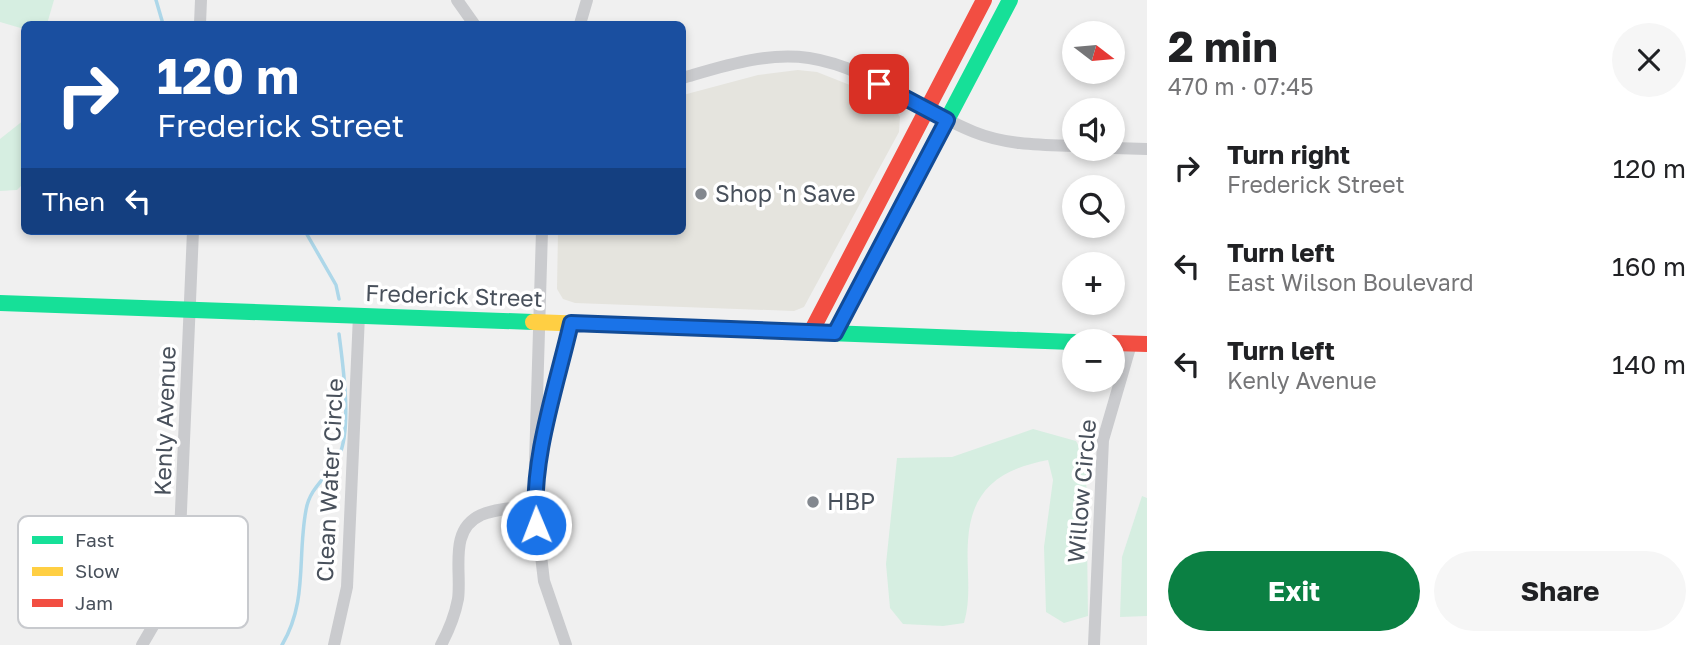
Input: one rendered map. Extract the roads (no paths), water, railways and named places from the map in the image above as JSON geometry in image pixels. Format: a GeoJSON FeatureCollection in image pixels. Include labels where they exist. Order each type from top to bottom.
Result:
{"type":"FeatureCollection","features":[{"type":"Feature","properties":{"kind":"main road"},"geometry":{"type":"LineString","coordinates":[[811,332],[984,0]]}},
{"type":"Feature","properties":{"kind":"main road"},"geometry":{"type":"LineString","coordinates":[[835,333],[1010,0]]}},
{"type":"Feature","properties":{"kind":"main road"},"geometry":{"type":"LineString","coordinates":[[866,274],[863,258],[887,211],[879,201]]}},
{"type":"Feature","properties":{"kind":"main road","name":"Frederick Street"},"geometry":{"type":"LineString","coordinates":[[0,303],[1062,342]]}},
{"type":"Feature","properties":{"kind":"street"},"geometry":{"type":"LineString","coordinates":[[200,21],[201,0]]}},
{"type":"Feature","properties":{"kind":"street"},"geometry":{"type":"LineString","coordinates":[[457,0],[472,21]]}},
{"type":"Feature","properties":{"kind":"street"},"geometry":{"type":"LineString","coordinates":[[581,21],[587,0]]}},
{"type":"Feature","properties":{"kind":"street"},"geometry":{"type":"LineString","coordinates":[[686,77],[764,58],[807,58],[855,71],[947,120],[998,140],[1062,145]]}},
{"type":"Feature","properties":{"kind":"street"},"geometry":{"type":"LineString","coordinates":[[1125,148],[1147,149]]}},
{"type":"Feature","properties":{"kind":"street","name":"Kenly Avenue"},"geometry":{"type":"LineString","coordinates":[[181,516],[193,235]]}},
{"type":"Feature","properties":{"kind":"street"},"geometry":{"type":"LineString","coordinates":[[542,235],[535,501],[544,581],[566,645]]}},
{"type":"Feature","properties":{"kind":"street","name":"Clean Water Circle"},"geometry":{"type":"LineString","coordinates":[[334,645],[347,587],[359,316]]}},
{"type":"Feature","properties":{"kind":"street"},"geometry":{"type":"LineString","coordinates":[[535,501],[549,415],[571,323]]}},
{"type":"Feature","properties":{"kind":"street","name":"Willow Circle"},"geometry":{"type":"LineString","coordinates":[[1094,645],[1103,447],[1109,414],[1139,344]]}},
{"type":"Feature","properties":{"kind":"street"},"geometry":{"type":"LineString","coordinates":[[442,645],[452,624],[458,598],[460,537],[466,527],[478,516],[535,501]]}},
{"type":"Feature","properties":{"kind":"street","name":"Kenly Avenue"},"geometry":{"type":"LineString","coordinates":[[142,645],[152,628]]}},
{"type":"Feature","properties":{"kind":"waterway"},"geometry":{"type":"LineString","coordinates":[[156,0],[162,21]]}},
{"type":"Feature","properties":{"kind":"waterway"},"geometry":{"type":"LineString","coordinates":[[307,235],[336,285],[339,299]]}},
{"type":"Feature","properties":{"kind":"waterway"},"geometry":{"type":"LineString","coordinates":[[282,645],[290,629],[299,596],[303,528],[308,502],[335,463],[343,444],[346,413],[339,334]]}},
{"type":"Feature","properties":{"kind":"place","name":"Shop 'n Save"},"geometry":{"type":"Point","coordinates":[701,194]}},
{"type":"Feature","properties":{"kind":"place","name":"HBP"},"geometry":{"type":"Point","coordinates":[813,502]}}]}
